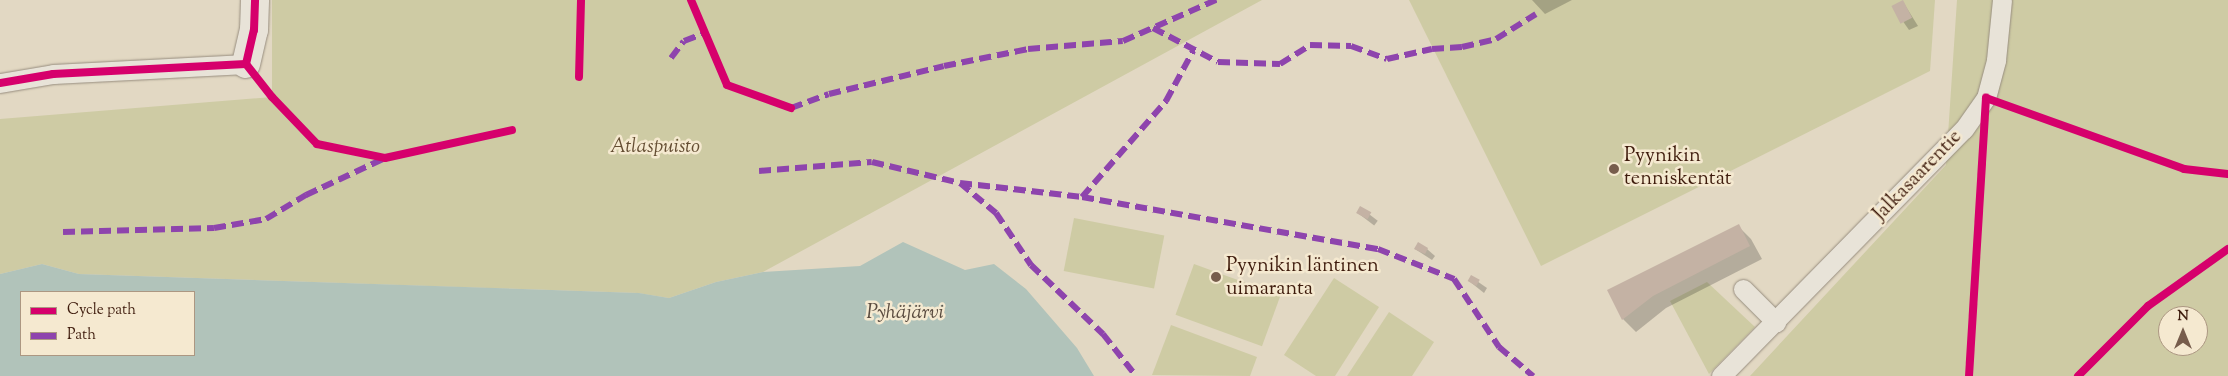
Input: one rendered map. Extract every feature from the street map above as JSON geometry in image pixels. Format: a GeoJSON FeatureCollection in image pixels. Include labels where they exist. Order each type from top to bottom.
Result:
{"type":"FeatureCollection","features":[{"type":"Feature","properties":{"kind":"street"},"geometry":{"type":"LineString","coordinates":[[246,64],[254,30],[255,0]]}},
{"type":"Feature","properties":{"kind":"lane","name":"Jalkasaarentie"},"geometry":{"type":"LineString","coordinates":[[1721,376],[1964,129],[1986,98],[1996,60],[2002,0]]}},
{"type":"Feature","properties":{"kind":"lane"},"geometry":{"type":"LineString","coordinates":[[0,83],[53,74],[246,64]]}},
{"type":"Feature","properties":{"kind":"lane"},"geometry":{"type":"LineString","coordinates":[[1742,289],[1776,322]]}},
{"type":"Feature","properties":{"kind":"green space","name":"Atlaspuisto"},"geometry":{"type":"Polygon","coordinates":[[[272,0],[1262,0],[763,272],[716,282],[669,298],[638,293],[79,274],[42,264],[0,274],[0,119],[272,97],[272,0]]]}},
{"type":"Feature","properties":{"kind":"green space","name":"Pyynikin tenniskentät"},"geometry":{"type":"Polygon","coordinates":[[[1409,0],[1935,0],[1930,71],[1541,266],[1409,0]]]}},
{"type":"Feature","properties":{"kind":"green space"},"geometry":{"type":"Polygon","coordinates":[[[1957,0],[2228,0],[2228,376],[1750,376],[1946,165],[1957,0]]]}},
{"type":"Feature","properties":{"kind":"green space"},"geometry":{"type":"Polygon","coordinates":[[[1074,218],[1164,236],[1154,289],[1064,271],[1074,218]]]}},
{"type":"Feature","properties":{"kind":"green space"},"geometry":{"type":"Polygon","coordinates":[[[1194,264],[1280,295],[1262,346],[1176,315],[1194,264]]]}},
{"type":"Feature","properties":{"kind":"green space"},"geometry":{"type":"Polygon","coordinates":[[[1334,278],[1379,307],[1335,376],[1316,376],[1284,355],[1334,278]]]}},
{"type":"Feature","properties":{"kind":"green space"},"geometry":{"type":"Polygon","coordinates":[[[1707,282],[1755,327],[1709,374],[1670,301],[1707,282]]]}},
{"type":"Feature","properties":{"kind":"green space"},"geometry":{"type":"Polygon","coordinates":[[[1389,312],[1434,342],[1412,376],[1347,376],[1389,312]]]}},
{"type":"Feature","properties":{"kind":"green space"},"geometry":{"type":"Polygon","coordinates":[[[1171,325],[1257,357],[1250,376],[1152,375],[1171,325]]]}},
{"type":"Feature","properties":{"kind":"water","name":"Pyhäjärvi"},"geometry":{"type":"Polygon","coordinates":[[[903,242],[965,270],[994,264],[1026,289],[1077,348],[1094,376],[0,376],[0,274],[42,264],[79,274],[639,293],[669,298],[716,282],[763,272],[860,266],[903,242]]]}},
{"type":"Feature","properties":{"kind":"building"},"geometry":{"type":"Polygon","coordinates":[[[1903,0],[1912,18],[1900,24],[1891,6],[1903,0]]]}},
{"type":"Feature","properties":{"kind":"building"},"geometry":{"type":"Polygon","coordinates":[[[1360,206],[1371,212],[1367,219],[1356,213],[1360,206]]]}},
{"type":"Feature","properties":{"kind":"building"},"geometry":{"type":"Polygon","coordinates":[[[1739,224],[1750,246],[1653,296],[1622,320],[1607,290],[1739,224]]]}},
{"type":"Feature","properties":{"kind":"building"},"geometry":{"type":"Polygon","coordinates":[[[1418,242],[1428,248],[1425,254],[1414,249],[1418,242]]]}},
{"type":"Feature","properties":{"kind":"building"},"geometry":{"type":"Polygon","coordinates":[[[1471,275],[1480,280],[1476,286],[1468,281],[1471,275]]]}},
{"type":"Feature","properties":{"kind":"marked path"},"geometry":{"type":"LineString","coordinates":[[791,108],[829,94],[944,66],[1028,49],[1123,41],[1216,0]]}},
{"type":"Feature","properties":{"kind":"marked path"},"geometry":{"type":"LineString","coordinates":[[1153,28],[1218,62],[1280,64],[1310,45],[1351,46],[1387,59],[1432,49],[1462,47],[1496,39],[1536,14]]}},
{"type":"Feature","properties":{"kind":"marked path"},"geometry":{"type":"LineString","coordinates":[[671,58],[684,41],[705,33]]}},
{"type":"Feature","properties":{"kind":"marked path"},"geometry":{"type":"LineString","coordinates":[[1082,197],[1166,101],[1193,51]]}},
{"type":"Feature","properties":{"kind":"marked path"},"geometry":{"type":"LineString","coordinates":[[63,232],[214,228],[266,219],[306,195],[383,159]]}},
{"type":"Feature","properties":{"kind":"marked path"},"geometry":{"type":"LineString","coordinates":[[759,171],[872,162],[960,183],[1082,197],[1378,249],[1454,279],[1499,347],[1533,376]]}},
{"type":"Feature","properties":{"kind":"marked path"},"geometry":{"type":"LineString","coordinates":[[960,183],[996,213],[1031,265],[1103,334],[1136,376]]}},
{"type":"Feature","properties":{"kind":"cycle path"},"geometry":{"type":"LineString","coordinates":[[246,64],[254,30],[255,0]]}},
{"type":"Feature","properties":{"kind":"cycle path"},"geometry":{"type":"LineString","coordinates":[[579,77],[581,0]]}},
{"type":"Feature","properties":{"kind":"cycle path"},"geometry":{"type":"LineString","coordinates":[[691,0],[727,85],[791,108]]}},
{"type":"Feature","properties":{"kind":"cycle path"},"geometry":{"type":"LineString","coordinates":[[246,64],[272,97],[317,144],[385,158],[512,130]]}},
{"type":"Feature","properties":{"kind":"cycle path"},"geometry":{"type":"LineString","coordinates":[[0,83],[53,74],[246,64]]}},
{"type":"Feature","properties":{"kind":"cycle path"},"geometry":{"type":"LineString","coordinates":[[1969,376],[1986,98],[2184,169],[2228,174]]}},
{"type":"Feature","properties":{"kind":"cycle path"},"geometry":{"type":"LineString","coordinates":[[2078,376],[2148,306],[2228,249]]}},
{"type":"Feature","properties":{"kind":"place","name":"Pyynikin tenniskentät"},"geometry":{"type":"Point","coordinates":[1614,169]}},
{"type":"Feature","properties":{"kind":"place","name":"Pyynikin läntinen uimaranta"},"geometry":{"type":"Point","coordinates":[1216,277]}}]}
